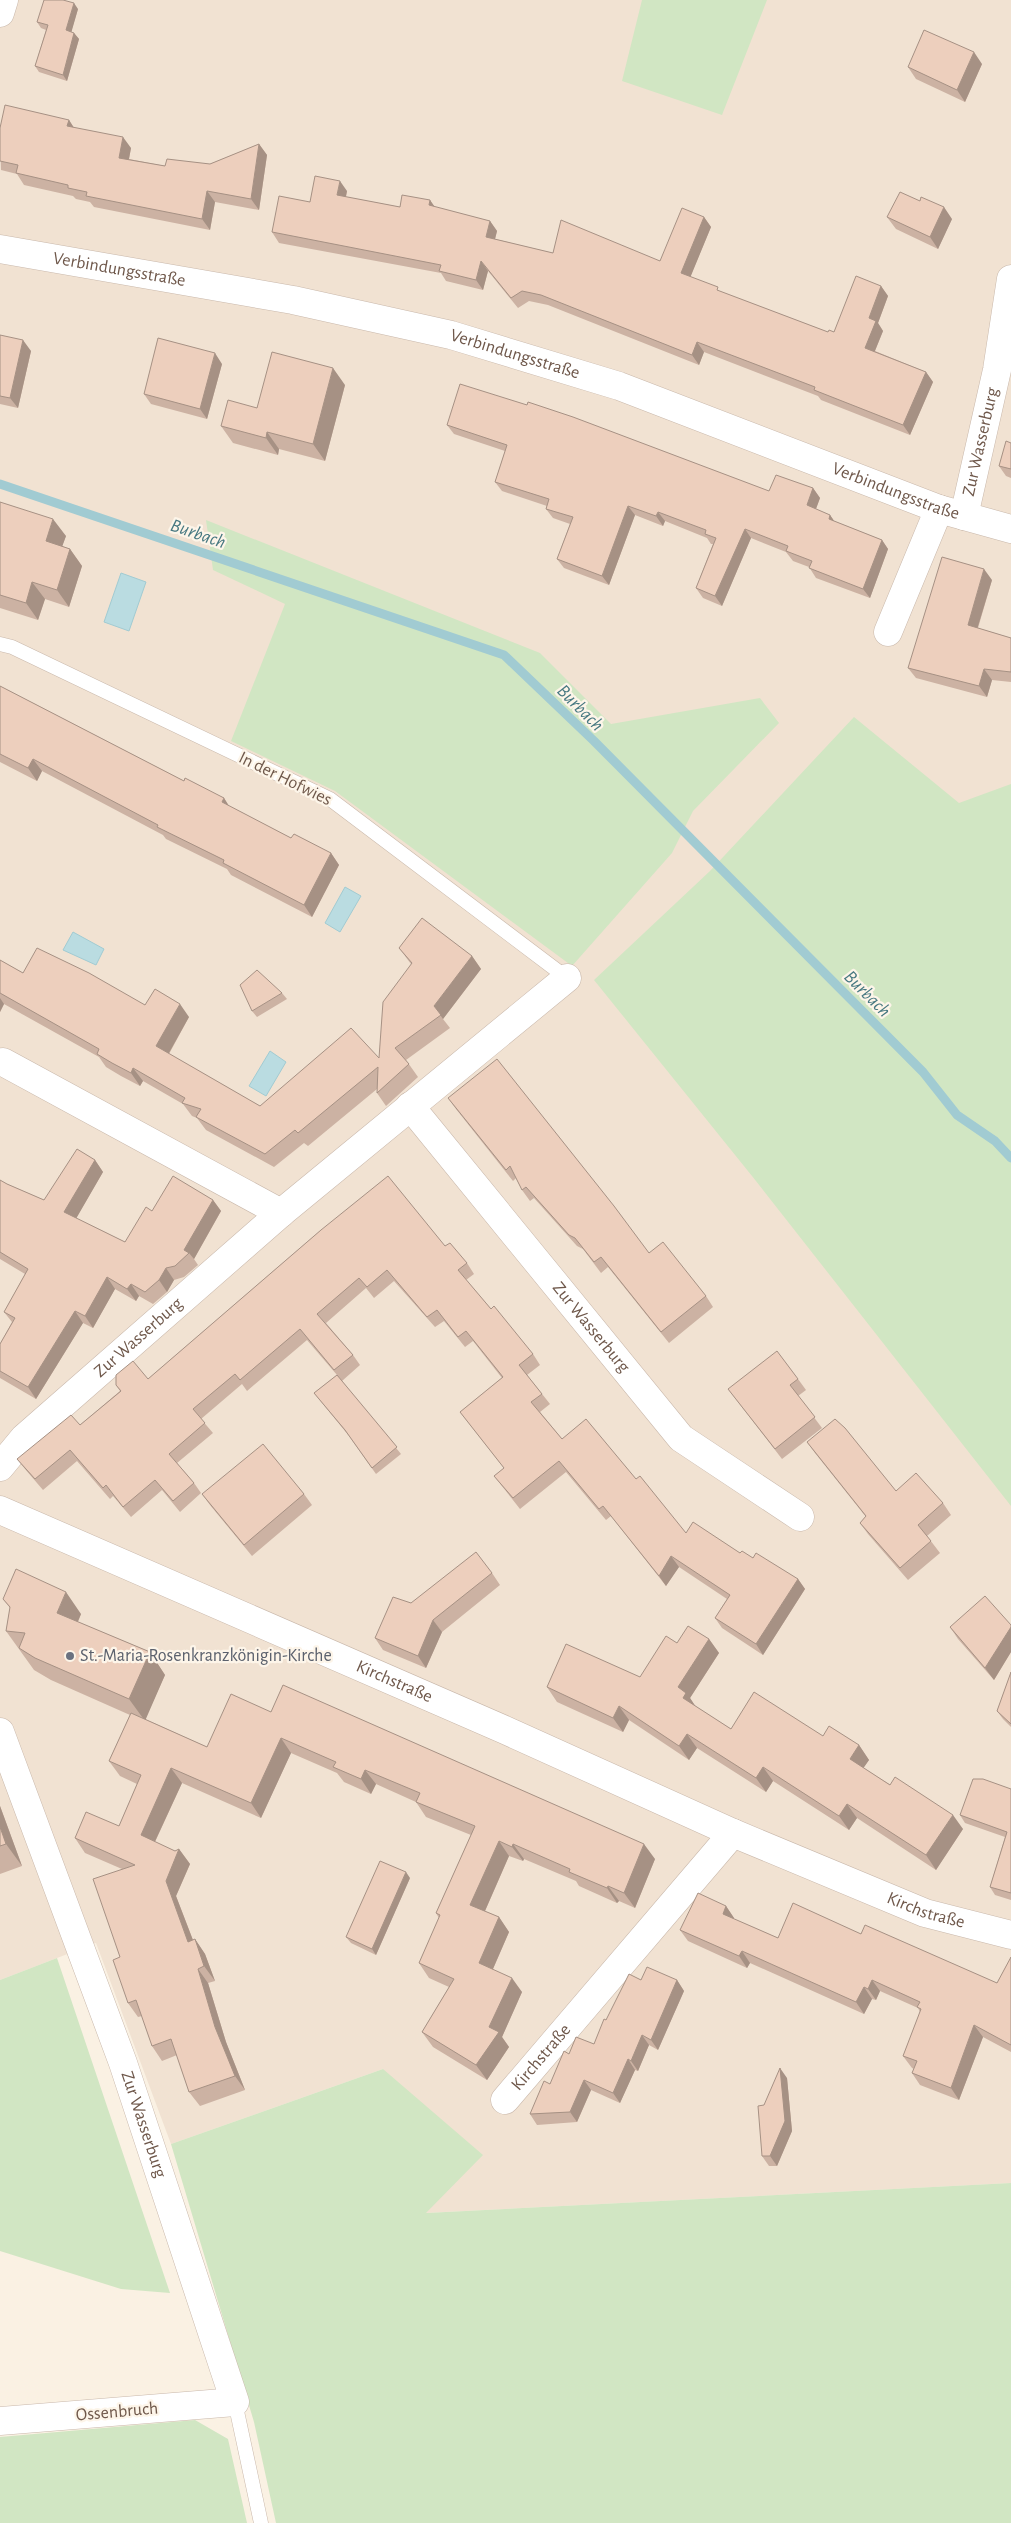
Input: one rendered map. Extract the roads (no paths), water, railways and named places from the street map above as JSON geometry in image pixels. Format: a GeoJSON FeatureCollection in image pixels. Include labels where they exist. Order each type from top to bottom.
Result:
{"type":"FeatureCollection","features":[{"type":"Feature","properties":{"kind":"street"},"geometry":{"type":"LineString","coordinates":[[0,13],[4,0]]}},
{"type":"Feature","properties":{"kind":"street","name":"Verbindungsstraße"},"geometry":{"type":"LineString","coordinates":[[0,249],[293,300],[451,335],[619,386],[939,509],[1011,529]]}},
{"type":"Feature","properties":{"kind":"street","name":"Zur Wasserburg"},"geometry":{"type":"LineString","coordinates":[[964,516],[997,370],[1011,279]]}},
{"type":"Feature","properties":{"kind":"street","name":"Zur Wasserburg"},"geometry":{"type":"LineString","coordinates":[[888,632],[939,509]]}},
{"type":"Feature","properties":{"kind":"street","name":"Zur Wasserburg"},"geometry":{"type":"LineString","coordinates":[[0,1467],[24,1438],[281,1213],[567,978]]}},
{"type":"Feature","properties":{"kind":"street"},"geometry":{"type":"LineString","coordinates":[[4,1062],[281,1213]]}},
{"type":"Feature","properties":{"kind":"street","name":"Zur Wasserburg"},"geometry":{"type":"LineString","coordinates":[[410,1106],[681,1438],[800,1516]]}},
{"type":"Feature","properties":{"kind":"street","name":"Kirchstraße"},"geometry":{"type":"LineString","coordinates":[[0,1510],[505,1730],[733,1832],[925,1913],[1011,1934]]}},
{"type":"Feature","properties":{"kind":"street","name":"Zur Wasserburg"},"geometry":{"type":"LineString","coordinates":[[0,1732],[123,2063],[235,2402]]}},
{"type":"Feature","properties":{"kind":"street","name":"Kirchstraße"},"geometry":{"type":"LineString","coordinates":[[505,2100],[733,1832]]}},
{"type":"Feature","properties":{"kind":"street","name":"Ossenbruch"},"geometry":{"type":"LineString","coordinates":[[0,2421],[235,2402]]}},
{"type":"Feature","properties":{"kind":"lane","name":"In der Hofwies"},"geometry":{"type":"LineString","coordinates":[[0,644],[12,647],[330,799],[567,978]]}},
{"type":"Feature","properties":{"kind":"lane","name":"Zur Wasserburg"},"geometry":{"type":"LineString","coordinates":[[235,2402],[261,2523]]}},
{"type":"Feature","properties":{"kind":"water"},"geometry":{"type":"Polygon","coordinates":[[[121,573],[146,582],[129,631],[104,622],[121,573]]]}},
{"type":"Feature","properties":{"kind":"water"},"geometry":{"type":"Polygon","coordinates":[[[345,887],[361,896],[340,932],[325,923],[345,887]]]}},
{"type":"Feature","properties":{"kind":"water"},"geometry":{"type":"Polygon","coordinates":[[[73,932],[104,949],[96,965],[63,950],[73,932]]]}},
{"type":"Feature","properties":{"kind":"water"},"geometry":{"type":"Polygon","coordinates":[[[270,1051],[286,1062],[266,1096],[249,1086],[270,1051]]]}},
{"type":"Feature","properties":{"kind":"waterway","name":"Burbach"},"geometry":{"type":"LineString","coordinates":[[0,484],[504,655],[594,741],[923,1072],[957,1115],[995,1141],[1011,1158]]}},
{"type":"Feature","properties":{"kind":"place","name":"St.-Maria-Rosenkranzkönigin-Kirche"},"geometry":{"type":"Point","coordinates":[70,1656]}}]}
